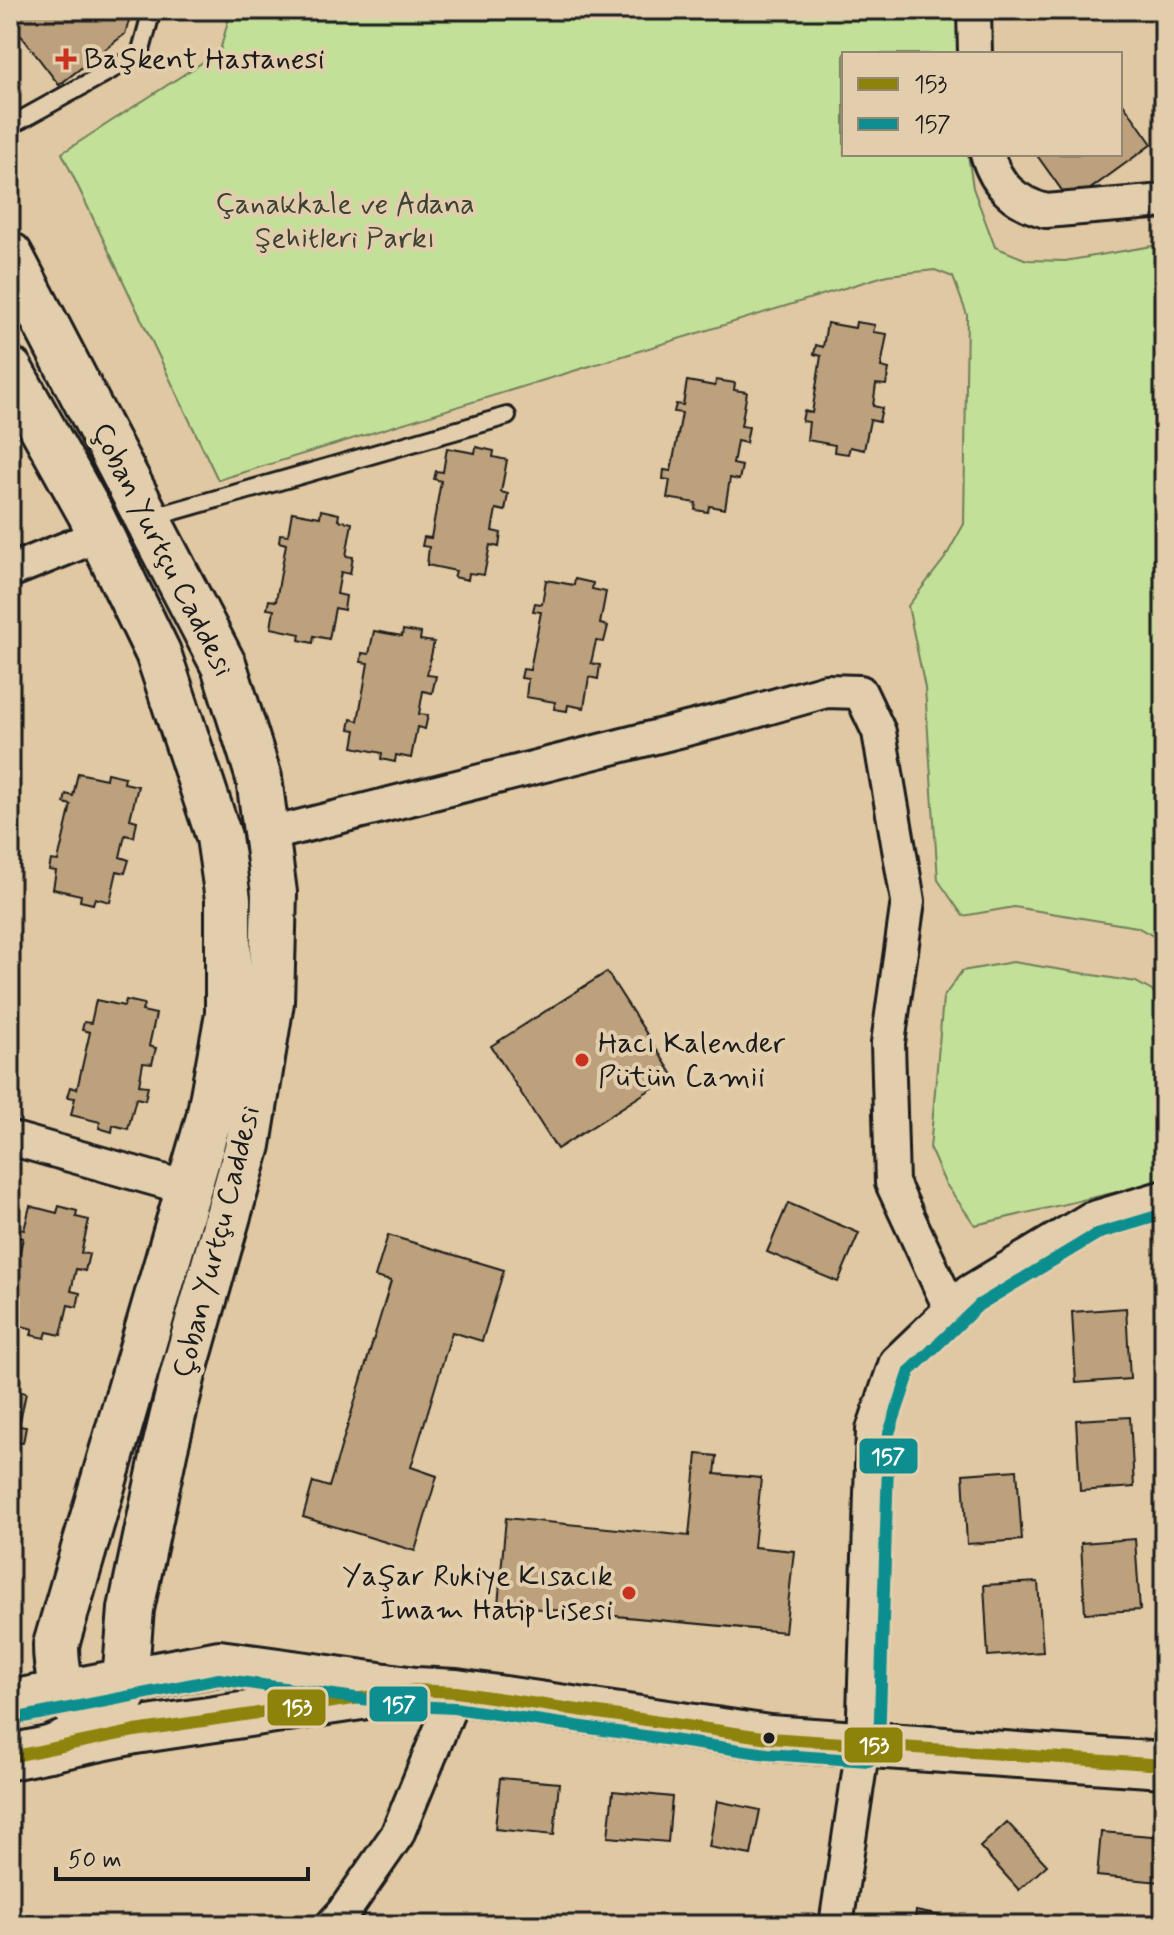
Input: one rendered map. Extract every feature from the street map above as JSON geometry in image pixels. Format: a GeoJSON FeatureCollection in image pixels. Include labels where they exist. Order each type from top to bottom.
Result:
{"type":"FeatureCollection","features":[{"type":"Feature","properties":{"kind":"main road","name":"Çoban Yurtçu Caddesi"},"geometry":{"type":"LineString","coordinates":[[10,255],[224,666],[259,778],[274,893],[271,1002],[248,1145],[183,1374],[139,1565],[128,1631],[124,1694],[112,1716],[117,1728]]}},
{"type":"Feature","properties":{"kind":"main road","name":"Çoban Yurtçu Caddesi"},"geometry":{"type":"LineString","coordinates":[[10,370],[100,535],[158,653],[219,837],[228,899],[228,1014],[209,1118],[56,1645],[56,1668],[64,1692]]}},
{"type":"Feature","properties":{"kind":"main road"},"geometry":{"type":"LineString","coordinates":[[10,1703],[219,1663],[769,1738],[1164,1765]]}},
{"type":"Feature","properties":{"kind":"main road"},"geometry":{"type":"LineString","coordinates":[[30,1753],[83,1735],[117,1728],[178,1725],[436,1691]]}},
{"type":"Feature","properties":{"kind":"main road"},"geometry":{"type":"LineString","coordinates":[[64,1692],[75,1707],[117,1728]]}},
{"type":"Feature","properties":{"kind":"street"},"geometry":{"type":"LineString","coordinates":[[974,10],[975,52]]}},
{"type":"Feature","properties":{"kind":"street"},"geometry":{"type":"LineString","coordinates":[[988,156],[998,182],[1011,195],[1046,211],[1164,201]]}},
{"type":"Feature","properties":{"kind":"street"},"geometry":{"type":"LineString","coordinates":[[10,571],[100,535]]}},
{"type":"Feature","properties":{"kind":"street"},"geometry":{"type":"LineString","coordinates":[[267,835],[826,691],[860,692],[879,732],[908,901],[888,1043],[892,1183],[951,1310]]}},
{"type":"Feature","properties":{"kind":"street"},"geometry":{"type":"LineString","coordinates":[[10,1138],[187,1188]]}},
{"type":"Feature","properties":{"kind":"street"},"geometry":{"type":"LineString","coordinates":[[836,1925],[863,1746],[873,1430],[896,1362],[969,1292],[1090,1219],[1164,1197]]}},
{"type":"Feature","properties":{"kind":"street"},"geometry":{"type":"LineString","coordinates":[[332,1925],[397,1835],[436,1691]]}},
{"type":"Feature","properties":{"kind":"lane"},"geometry":{"type":"LineString","coordinates":[[10,126],[140,54],[152,10]]}},
{"type":"Feature","properties":{"kind":"lane"},"geometry":{"type":"LineString","coordinates":[[148,519],[507,416]]}},
{"type":"Feature","properties":{"kind":"green space","name":"Çanakkale ve Adana Şehitleri Parkı"},"geometry":{"type":"Polygon","coordinates":[[[231,10],[964,10],[963,52],[842,52],[842,156],[968,156],[973,188],[995,247],[1027,260],[1065,261],[1164,244],[1164,942],[1137,927],[1014,907],[963,916],[938,880],[925,688],[908,606],[945,558],[964,524],[967,315],[953,277],[935,270],[887,275],[218,480],[62,153],[220,51],[231,10]]]}},
{"type":"Feature","properties":{"kind":"green space"},"geometry":{"type":"Polygon","coordinates":[[[1013,962],[1136,982],[1164,998],[1164,1181],[975,1225],[945,1183],[930,1149],[943,998],[962,971],[1013,962]]]}},
{"type":"Feature","properties":{"kind":"building","name":"Başkent Hastanesi"},"geometry":{"type":"Polygon","coordinates":[[[10,10],[132,10],[125,34],[59,85],[10,21],[10,10]]]}},
{"type":"Feature","properties":{"kind":"building"},"geometry":{"type":"Polygon","coordinates":[[[1122,102],[1152,144],[1071,203],[1037,156],[1122,156],[1122,102]]]}},
{"type":"Feature","properties":{"kind":"building"},"geometry":{"type":"Polygon","coordinates":[[[856,322],[875,325],[873,332],[887,334],[881,367],[889,369],[886,385],[876,384],[873,406],[882,408],[879,422],[870,420],[864,450],[850,447],[848,454],[834,452],[835,445],[807,440],[809,422],[802,421],[804,411],[812,413],[821,356],[814,354],[816,345],[823,347],[827,323],[855,328],[856,322]]]}},
{"type":"Feature","properties":{"kind":"building"},"geometry":{"type":"Polygon","coordinates":[[[716,380],[735,383],[734,390],[747,392],[741,426],[749,427],[746,443],[737,441],[733,464],[742,466],[739,480],[730,478],[725,509],[709,506],[708,512],[695,510],[696,503],[667,498],[670,480],[663,479],[664,470],[671,471],[682,413],[674,412],[676,404],[683,405],[687,381],[715,386],[716,380]]]}},
{"type":"Feature","properties":{"kind":"building"},"geometry":{"type":"Polygon","coordinates":[[[476,447],[494,451],[493,457],[507,460],[501,492],[508,494],[505,511],[496,509],[492,531],[501,533],[499,547],[490,545],[484,575],[469,573],[468,580],[454,577],[456,571],[427,565],[429,547],[422,546],[424,537],[431,538],[441,481],[434,479],[436,471],[443,472],[447,448],[475,453],[476,447]]]}},
{"type":"Feature","properties":{"kind":"building"},"geometry":{"type":"Polygon","coordinates":[[[321,510],[339,514],[338,520],[352,523],[346,556],[353,557],[350,574],[341,572],[337,594],[346,596],[344,610],[335,608],[329,639],[314,636],[313,643],[299,640],[300,634],[271,628],[274,610],[267,609],[269,600],[276,601],[286,544],[279,542],[280,534],[288,535],[292,512],[320,517],[321,510]]]}},
{"type":"Feature","properties":{"kind":"building"},"geometry":{"type":"Polygon","coordinates":[[[575,579],[593,583],[592,589],[606,592],[600,624],[608,626],[604,642],[596,641],[591,663],[600,665],[598,679],[589,677],[584,708],[568,705],[567,711],[554,709],[555,702],[526,697],[528,679],[521,678],[523,669],[530,670],[541,612],[533,611],[535,603],[542,604],[546,580],[574,585],[575,579]]]}},
{"type":"Feature","properties":{"kind":"building"},"geometry":{"type":"Polygon","coordinates":[[[403,630],[421,633],[420,640],[434,642],[427,675],[436,676],[432,693],[423,691],[419,714],[428,715],[425,729],[417,727],[411,758],[396,755],[395,762],[381,759],[382,753],[353,747],[356,730],[349,729],[351,719],[358,721],[368,663],[361,662],[362,653],[369,654],[374,631],[402,636],[403,630]]]}},
{"type":"Feature","properties":{"kind":"building"},"geometry":{"type":"Polygon","coordinates":[[[78,773],[106,779],[107,773],[125,777],[124,783],[138,786],[130,819],[137,821],[134,837],[125,835],[120,857],[129,860],[125,873],[117,871],[110,902],[95,898],[93,904],[80,901],[81,895],[53,889],[56,871],[49,870],[51,860],[58,861],[71,805],[64,803],[66,794],[73,796],[78,773]]]}},
{"type":"Feature","properties":{"kind":"building","name":"Hacı Kalender Pütün Camii"},"geometry":{"type":"Polygon","coordinates":[[[607,972],[673,1075],[557,1149],[491,1046],[607,972]]]}},
{"type":"Feature","properties":{"kind":"building"},"geometry":{"type":"Polygon","coordinates":[[[96,1000],[124,1006],[126,1000],[144,1004],[142,1011],[156,1014],[149,1046],[156,1048],[152,1064],[143,1063],[139,1085],[148,1086],[145,1100],[136,1098],[128,1129],[113,1125],[112,1132],[99,1128],[100,1122],[71,1115],[75,1098],[67,1097],[70,1087],[77,1089],[90,1032],[82,1030],[84,1022],[91,1023],[96,1000]]]}},
{"type":"Feature","properties":{"kind":"building"},"geometry":{"type":"Polygon","coordinates":[[[788,1203],[859,1233],[838,1282],[767,1252],[788,1203]]]}},
{"type":"Feature","properties":{"kind":"building"},"geometry":{"type":"Polygon","coordinates":[[[30,1206],[57,1213],[59,1206],[77,1211],[76,1217],[89,1220],[81,1253],[89,1254],[85,1271],[76,1269],[71,1291],[80,1293],[77,1307],[68,1305],[61,1335],[47,1332],[45,1338],[31,1335],[33,1329],[10,1323],[10,1295],[23,1238],[15,1237],[17,1228],[24,1230],[30,1206]]]}},
{"type":"Feature","properties":{"kind":"building"},"geometry":{"type":"Polygon","coordinates":[[[388,1235],[504,1270],[482,1341],[452,1332],[411,1467],[437,1476],[415,1551],[303,1517],[313,1482],[329,1487],[391,1281],[375,1277],[388,1235]]]}},
{"type":"Feature","properties":{"kind":"building"},"geometry":{"type":"Polygon","coordinates":[[[1126,1308],[1130,1379],[1076,1383],[1072,1312],[1126,1308]]]}},
{"type":"Feature","properties":{"kind":"building"},"geometry":{"type":"Polygon","coordinates":[[[10,1382],[14,1383],[13,1390],[26,1393],[19,1426],[26,1427],[23,1443],[14,1442],[10,1457],[10,1382]]]}},
{"type":"Feature","properties":{"kind":"building"},"geometry":{"type":"Polygon","coordinates":[[[1130,1417],[1134,1487],[1080,1491],[1076,1420],[1130,1417]]]}},
{"type":"Feature","properties":{"kind":"building"},"geometry":{"type":"Polygon","coordinates":[[[697,1454],[717,1456],[715,1474],[761,1478],[754,1547],[794,1551],[785,1632],[498,1605],[506,1518],[689,1536],[697,1454]]]}},
{"type":"Feature","properties":{"kind":"building"},"geometry":{"type":"Polygon","coordinates":[[[1017,1470],[1022,1540],[967,1544],[963,1474],[1017,1470]]]}},
{"type":"Feature","properties":{"kind":"building"},"geometry":{"type":"Polygon","coordinates":[[[1135,1539],[1140,1610],[1085,1613],[1081,1543],[1135,1539]]]}},
{"type":"Feature","properties":{"kind":"building"},"geometry":{"type":"Polygon","coordinates":[[[1038,1582],[1043,1652],[988,1656],[984,1585],[1038,1582]]]}},
{"type":"Feature","properties":{"kind":"building"},"geometry":{"type":"Polygon","coordinates":[[[500,1778],[559,1783],[554,1835],[495,1829],[500,1778]]]}},
{"type":"Feature","properties":{"kind":"building"},"geometry":{"type":"Polygon","coordinates":[[[613,1791],[672,1797],[668,1842],[608,1837],[613,1791]]]}},
{"type":"Feature","properties":{"kind":"building"},"geometry":{"type":"Polygon","coordinates":[[[717,1801],[760,1810],[751,1855],[709,1847],[717,1801]]]}},
{"type":"Feature","properties":{"kind":"building"},"geometry":{"type":"Polygon","coordinates":[[[1007,1822],[1047,1865],[1019,1890],[980,1847],[1007,1822]]]}},
{"type":"Feature","properties":{"kind":"building"},"geometry":{"type":"Polygon","coordinates":[[[1101,1832],[1164,1837],[1160,1882],[1097,1876],[1101,1832]]]}},
{"type":"Feature","properties":{"kind":"building"},"geometry":{"type":"Polygon","coordinates":[[[916,1911],[966,1921],[965,1925],[914,1925],[916,1911]]]}},
{"type":"Feature","properties":{"kind":"transit line","name":"157"},"geometry":{"type":"LineString","coordinates":[[13,1719],[219,1679],[413,1706],[454,1708],[767,1754],[869,1761],[879,1747],[889,1433],[910,1371],[979,1305],[1097,1234],[1164,1214]]}},
{"type":"Feature","properties":{"kind":"transit line","name":"153"},"geometry":{"type":"LineString","coordinates":[[10,1757],[135,1731],[415,1690],[456,1692],[769,1738],[1164,1765]]}},
{"type":"Feature","properties":{"kind":"place","name":"Başkent Hastanesi"},"geometry":{"type":"Point","coordinates":[66,59]}},
{"type":"Feature","properties":{"kind":"place","name":"Hacı Kalender Pütün Camii"},"geometry":{"type":"Point","coordinates":[582,1060]}},
{"type":"Feature","properties":{"kind":"place","name":"Yaşar Rukiye Kısacık İmam Hatip Lisesi"},"geometry":{"type":"Point","coordinates":[629,1593]}}]}
